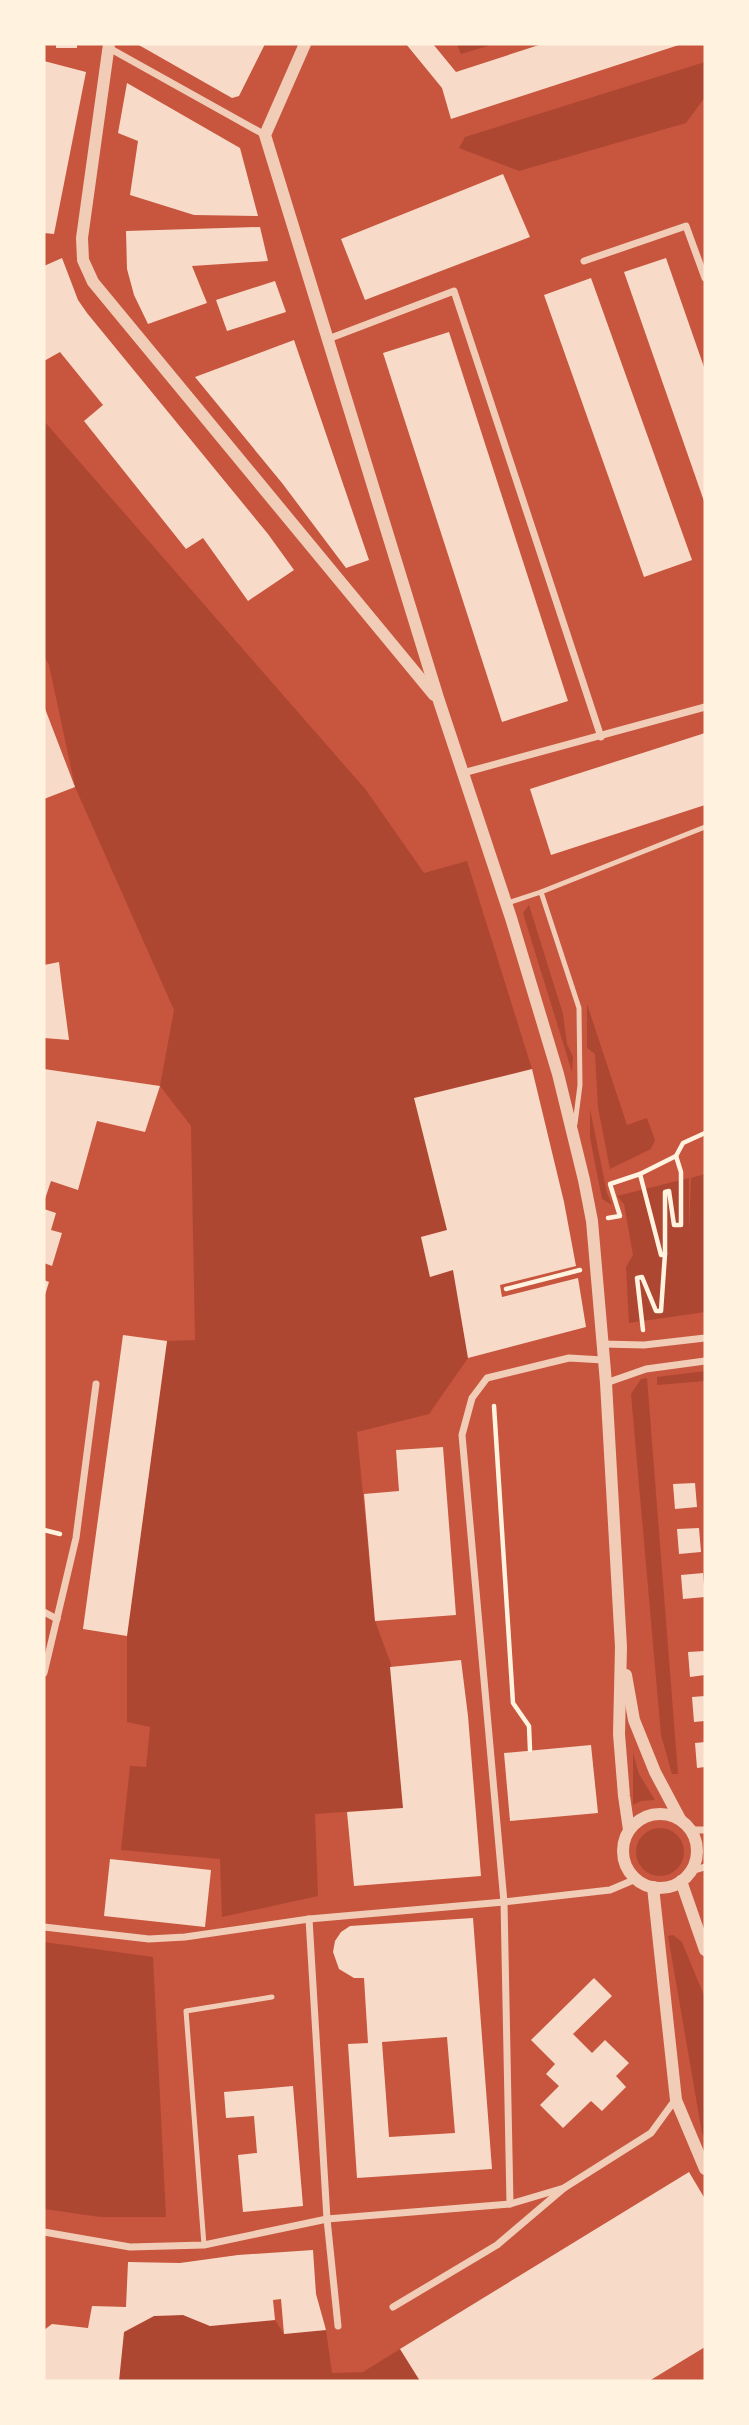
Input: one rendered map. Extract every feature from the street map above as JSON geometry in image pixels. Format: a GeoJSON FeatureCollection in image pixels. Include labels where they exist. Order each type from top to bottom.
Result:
{"type":"FeatureCollection","features":[{"type":"Feature","properties":{"kind":"street"},"geometry":{"type":"LineString","coordinates":[[305,44],[265,135],[439,701],[506,904],[558,1074],[592,1222],[606,1382],[621,1647],[619,1734],[629,1830]]}},
{"type":"Feature","properties":{"kind":"street"},"geometry":{"type":"LineString","coordinates":[[265,135],[109,46],[82,238],[83,260],[93,282],[439,701]]}},
{"type":"Feature","properties":{"kind":"street"},"geometry":{"type":"LineString","coordinates":[[584,261],[686,226],[705,278]]}},
{"type":"Feature","properties":{"kind":"street"},"geometry":{"type":"LineString","coordinates":[[328,339],[454,290],[601,737]]}},
{"type":"Feature","properties":{"kind":"street"},"geometry":{"type":"LineString","coordinates":[[463,773],[601,737],[705,706]]}},
{"type":"Feature","properties":{"kind":"street"},"geometry":{"type":"LineString","coordinates":[[602,1343],[644,1345],[705,1338]]}},
{"type":"Feature","properties":{"kind":"street"},"geometry":{"type":"LineString","coordinates":[[510,2204],[504,1902],[463,1435],[472,1398],[487,1378],[569,1358],[603,1360]]}},
{"type":"Feature","properties":{"kind":"street"},"geometry":{"type":"LineString","coordinates":[[606,1382],[646,1369],[705,1361]]}},
{"type":"Feature","properties":{"kind":"street"},"geometry":{"type":"LineString","coordinates":[[44,1673],[76,1538],[96,1384]]}},
{"type":"Feature","properties":{"kind":"street"},"geometry":{"type":"LineString","coordinates":[[44,1612],[57,1619]]}},
{"type":"Feature","properties":{"kind":"street"},"geometry":{"type":"LineString","coordinates":[[621,1647],[635,1720],[655,1772],[680,1819],[691,1830],[696,1843],[696,1858],[691,1871],[681,1881],[668,1887],[653,1887],[636,1879],[629,1871],[624,1858],[624,1843],[629,1830],[639,1820],[653,1814],[667,1814],[680,1819]]}},
{"type":"Feature","properties":{"kind":"street"},"geometry":{"type":"LineString","coordinates":[[691,1830],[705,1830]]}},
{"type":"Feature","properties":{"kind":"street"},"geometry":{"type":"LineString","coordinates":[[691,1871],[705,1867]]}},
{"type":"Feature","properties":{"kind":"street"},"geometry":{"type":"LineString","coordinates":[[44,1927],[149,1939],[185,1937],[309,1919],[504,1902],[610,1889],[636,1879]]}},
{"type":"Feature","properties":{"kind":"street"},"geometry":{"type":"LineString","coordinates":[[681,1881],[705,1951]]}},
{"type":"Feature","properties":{"kind":"street"},"geometry":{"type":"LineString","coordinates":[[653,1887],[676,2100],[705,2169]]}},
{"type":"Feature","properties":{"kind":"street"},"geometry":{"type":"LineString","coordinates":[[309,1919],[327,2219],[338,2326]]}},
{"type":"Feature","properties":{"kind":"street"},"geometry":{"type":"LineString","coordinates":[[393,2307],[497,2245],[564,2188],[651,2133],[676,2100]]}},
{"type":"Feature","properties":{"kind":"street"},"geometry":{"type":"LineString","coordinates":[[44,2232],[130,2248],[204,2245],[327,2219],[510,2204],[564,2188]]}},
{"type":"Feature","properties":{"kind":"lane"},"geometry":{"type":"LineString","coordinates":[[506,904],[705,827]]}},
{"type":"Feature","properties":{"kind":"lane"},"geometry":{"type":"LineString","coordinates":[[541,892],[579,1008],[580,1085],[573,1135]]}},
{"type":"Feature","properties":{"kind":"lane"},"geometry":{"type":"LineString","coordinates":[[204,2245],[186,2011],[272,1997]]}},
{"type":"Feature","properties":{"kind":"path"},"geometry":{"type":"LineString","coordinates":[[592,1222],[620,1216],[610,1184],[640,1174],[676,1156],[683,1143],[705,1133]]}},
{"type":"Feature","properties":{"kind":"path"},"geometry":{"type":"LineString","coordinates":[[644,1345],[637,1278],[642,1277],[656,1311],[661,1311],[665,1192],[669,1191],[674,1226],[681,1225],[681,1172],[676,1156]]}},
{"type":"Feature","properties":{"kind":"path"},"geometry":{"type":"LineString","coordinates":[[640,1174],[661,1255],[665,1254]]}},
{"type":"Feature","properties":{"kind":"path"},"geometry":{"type":"LineString","coordinates":[[506,1289],[595,1267]]}},
{"type":"Feature","properties":{"kind":"path"},"geometry":{"type":"LineString","coordinates":[[494,1406],[513,1703],[529,1726],[530,1750]]}},
{"type":"Feature","properties":{"kind":"shaded area"},"geometry":{"type":"Polygon","coordinates":[[[457,44],[494,44],[461,54],[457,44]]]}},
{"type":"Feature","properties":{"kind":"shaded area"},"geometry":{"type":"Polygon","coordinates":[[[705,62],[705,97],[686,123],[519,171],[459,148],[465,137],[705,62]]]}},
{"type":"Feature","properties":{"kind":"shaded area"},"geometry":{"type":"Polygon","coordinates":[[[44,421],[366,790],[424,873],[467,861],[532,1069],[447,1230],[421,1237],[430,1277],[453,1270],[468,1358],[429,1414],[357,1432],[375,1621],[391,1664],[403,1808],[315,1814],[318,1896],[222,1917],[220,1859],[121,1850],[130,1766],[146,1767],[150,1727],[127,1722],[127,1636],[167,1341],[195,1340],[191,1126],[160,1086],[174,1010],[75,787],[49,665],[44,656],[44,421]]]}},
{"type":"Feature","properties":{"kind":"shaded area"},"geometry":{"type":"Polygon","coordinates":[[[529,905],[563,1014],[567,1044],[573,1057],[572,1072],[523,913],[529,905]]]}},
{"type":"Feature","properties":{"kind":"shaded area"},"geometry":{"type":"Polygon","coordinates":[[[587,1004],[627,1125],[647,1118],[655,1140],[651,1149],[610,1169],[598,1108],[595,1054],[587,1048],[587,1004]]]}},
{"type":"Feature","properties":{"kind":"shaded area"},"geometry":{"type":"Polygon","coordinates":[[[590,1109],[607,1193],[612,1205],[602,1199],[590,1138],[590,1109]]]}},
{"type":"Feature","properties":{"kind":"shaded area"},"geometry":{"type":"Polygon","coordinates":[[[705,1174],[705,1312],[629,1323],[626,1267],[633,1255],[624,1204],[617,1196],[689,1178],[689,1234],[691,1178],[705,1174]]]}},
{"type":"Feature","properties":{"kind":"shaded area"},"geometry":{"type":"Polygon","coordinates":[[[705,1371],[705,1381],[657,1385],[657,1377],[705,1371]]]}},
{"type":"Feature","properties":{"kind":"shaded area"},"geometry":{"type":"Polygon","coordinates":[[[647,1378],[678,1774],[672,1774],[661,1735],[631,1394],[641,1379],[647,1378]]]}},
{"type":"Feature","properties":{"kind":"shaded area"},"geometry":{"type":"Polygon","coordinates":[[[633,1753],[639,1774],[655,1800],[641,1801],[633,1805],[633,1753]]]}},
{"type":"Feature","properties":{"kind":"shaded area"},"geometry":{"type":"Polygon","coordinates":[[[660,1828],[677,1835],[684,1852],[677,1869],[660,1876],[643,1869],[636,1852],[643,1835],[660,1828]]]}},
{"type":"Feature","properties":{"kind":"shaded area"},"geometry":{"type":"Polygon","coordinates":[[[673,1935],[682,1942],[705,1998],[705,2139],[668,1936],[673,1935]]]}},
{"type":"Feature","properties":{"kind":"shaded area"},"geometry":{"type":"Polygon","coordinates":[[[44,1942],[153,1957],[166,2217],[100,2217],[44,2209],[44,1942]]]}},
{"type":"Feature","properties":{"kind":"shaded area"},"geometry":{"type":"Polygon","coordinates":[[[183,2315],[210,2326],[275,2320],[284,2334],[326,2330],[332,2373],[363,2372],[400,2349],[420,2381],[119,2381],[124,2332],[154,2316],[183,2315]]]}},
{"type":"Feature","properties":{"kind":"building"},"geometry":{"type":"Polygon","coordinates":[[[56,44],[77,44],[77,48],[56,48],[56,44]]]}},
{"type":"Feature","properties":{"kind":"building"},"geometry":{"type":"Polygon","coordinates":[[[137,44],[265,44],[239,96],[232,98],[137,44]]]}},
{"type":"Feature","properties":{"kind":"building"},"geometry":{"type":"Polygon","coordinates":[[[406,44],[433,44],[456,72],[542,44],[682,44],[451,119],[442,88],[406,44]]]}},
{"type":"Feature","properties":{"kind":"building"},"geometry":{"type":"Polygon","coordinates":[[[44,61],[86,72],[54,234],[44,233],[44,61]]]}},
{"type":"Feature","properties":{"kind":"building"},"geometry":{"type":"Polygon","coordinates":[[[127,83],[240,148],[258,216],[194,215],[130,195],[138,141],[118,133],[127,83]]]}},
{"type":"Feature","properties":{"kind":"building"},"geometry":{"type":"Polygon","coordinates":[[[503,174],[530,237],[365,300],[341,239],[503,174]]]}},
{"type":"Feature","properties":{"kind":"building"},"geometry":{"type":"Polygon","coordinates":[[[260,227],[268,261],[192,266],[207,303],[148,324],[134,295],[127,269],[126,231],[260,227]]]}},
{"type":"Feature","properties":{"kind":"building"},"geometry":{"type":"Polygon","coordinates":[[[62,258],[78,300],[87,313],[268,534],[294,570],[248,601],[203,538],[186,549],[84,421],[103,405],[60,352],[44,361],[44,266],[62,258]]]}},
{"type":"Feature","properties":{"kind":"building"},"geometry":{"type":"Polygon","coordinates":[[[666,258],[705,370],[705,504],[624,272],[666,258]]]}},
{"type":"Feature","properties":{"kind":"building"},"geometry":{"type":"Polygon","coordinates":[[[591,278],[692,560],[644,577],[544,295],[591,278]]]}},
{"type":"Feature","properties":{"kind":"building"},"geometry":{"type":"Polygon","coordinates":[[[275,281],[286,312],[227,331],[216,300],[275,281]]]}},
{"type":"Feature","properties":{"kind":"building"},"geometry":{"type":"Polygon","coordinates":[[[449,332],[568,701],[502,722],[383,353],[449,332]]]}},
{"type":"Feature","properties":{"kind":"building"},"geometry":{"type":"Polygon","coordinates":[[[294,340],[369,560],[346,568],[282,483],[195,377],[294,340]]]}},
{"type":"Feature","properties":{"kind":"building"},"geometry":{"type":"Polygon","coordinates":[[[44,706],[75,787],[44,799],[44,706]]]}},
{"type":"Feature","properties":{"kind":"building"},"geometry":{"type":"Polygon","coordinates":[[[705,733],[705,805],[551,855],[530,789],[705,733]]]}},
{"type":"Feature","properties":{"kind":"building"},"geometry":{"type":"Polygon","coordinates":[[[59,962],[69,1040],[44,1038],[44,965],[59,962]]]}},
{"type":"Feature","properties":{"kind":"building"},"geometry":{"type":"Polygon","coordinates":[[[44,1069],[160,1086],[145,1132],[97,1121],[78,1190],[51,1181],[44,1202],[44,1069]]]}},
{"type":"Feature","properties":{"kind":"building"},"geometry":{"type":"Polygon","coordinates":[[[532,1069],[564,1202],[576,1266],[500,1285],[502,1297],[578,1278],[586,1327],[468,1358],[453,1270],[430,1277],[421,1237],[447,1230],[414,1098],[532,1069]]]}},
{"type":"Feature","properties":{"kind":"building"},"geometry":{"type":"Polygon","coordinates":[[[44,1209],[56,1213],[51,1230],[62,1233],[52,1266],[44,1263],[44,1209]]]}},
{"type":"Feature","properties":{"kind":"building"},"geometry":{"type":"Polygon","coordinates":[[[44,1280],[49,1282],[44,1298],[44,1280]]]}},
{"type":"Feature","properties":{"kind":"building"},"geometry":{"type":"Polygon","coordinates":[[[123,1335],[167,1341],[127,1636],[83,1629],[123,1335]]]}},
{"type":"Feature","properties":{"kind":"building"},"geometry":{"type":"Polygon","coordinates":[[[443,1447],[456,1615],[375,1621],[364,1494],[399,1491],[396,1450],[443,1447]]]}},
{"type":"Feature","properties":{"kind":"building"},"geometry":{"type":"Polygon","coordinates":[[[695,1483],[697,1507],[675,1509],[673,1484],[695,1483]]]}},
{"type":"Feature","properties":{"kind":"building"},"geometry":{"type":"Polygon","coordinates":[[[699,1528],[701,1552],[679,1554],[677,1529],[699,1528]]]}},
{"type":"Feature","properties":{"kind":"building"},"geometry":{"type":"Polygon","coordinates":[[[703,1573],[705,1597],[683,1599],[681,1575],[703,1573]]]}},
{"type":"Feature","properties":{"kind":"building"},"geometry":{"type":"Polygon","coordinates":[[[705,1651],[705,1675],[690,1677],[688,1652],[705,1651]]]}},
{"type":"Feature","properties":{"kind":"building"},"geometry":{"type":"Polygon","coordinates":[[[461,1660],[481,1876],[354,1886],[347,1812],[403,1808],[390,1667],[461,1660]]]}},
{"type":"Feature","properties":{"kind":"building"},"geometry":{"type":"Polygon","coordinates":[[[705,1696],[705,1721],[694,1722],[692,1697],[705,1696]]]}},
{"type":"Feature","properties":{"kind":"building"},"geometry":{"type":"Polygon","coordinates":[[[705,1742],[705,1767],[697,1768],[695,1743],[705,1742]]]}},
{"type":"Feature","properties":{"kind":"building"},"geometry":{"type":"Polygon","coordinates":[[[591,1745],[598,1813],[510,1821],[504,1753],[591,1745]]]}},
{"type":"Feature","properties":{"kind":"building"},"geometry":{"type":"Polygon","coordinates":[[[110,1859],[211,1870],[205,1927],[104,1916],[110,1859]]]}},
{"type":"Feature","properties":{"kind":"building"},"geometry":{"type":"Polygon","coordinates":[[[473,1918],[492,2169],[357,2178],[348,2044],[368,2043],[364,1978],[354,1978],[339,1969],[333,1952],[335,1941],[341,1932],[350,1926],[473,1918]],[[447,2037],[382,2042],[389,2137],[455,2133],[447,2037]]]}},
{"type":"Feature","properties":{"kind":"building"},"geometry":{"type":"Polygon","coordinates":[[[594,1978],[612,1996],[573,2034],[592,2053],[605,2040],[629,2063],[616,2076],[626,2087],[602,2111],[591,2101],[563,2128],[540,2105],[559,2086],[546,2074],[555,2064],[531,2040],[594,1978]]]}},
{"type":"Feature","properties":{"kind":"building"},"geometry":{"type":"Polygon","coordinates":[[[293,2086],[303,2206],[243,2212],[238,2155],[257,2153],[254,2116],[226,2118],[224,2092],[293,2086]]]}},
{"type":"Feature","properties":{"kind":"building"},"geometry":{"type":"Polygon","coordinates":[[[689,2172],[705,2199],[705,2347],[649,2381],[420,2381],[400,2349],[689,2172]]]}},
{"type":"Feature","properties":{"kind":"building"},"geometry":{"type":"Polygon","coordinates":[[[313,2250],[316,2294],[326,2330],[284,2334],[281,2299],[273,2300],[275,2320],[210,2326],[183,2315],[154,2316],[124,2332],[119,2381],[44,2381],[44,2330],[52,2324],[88,2328],[92,2306],[126,2307],[128,2262],[180,2263],[238,2255],[313,2250]]]}}]}
